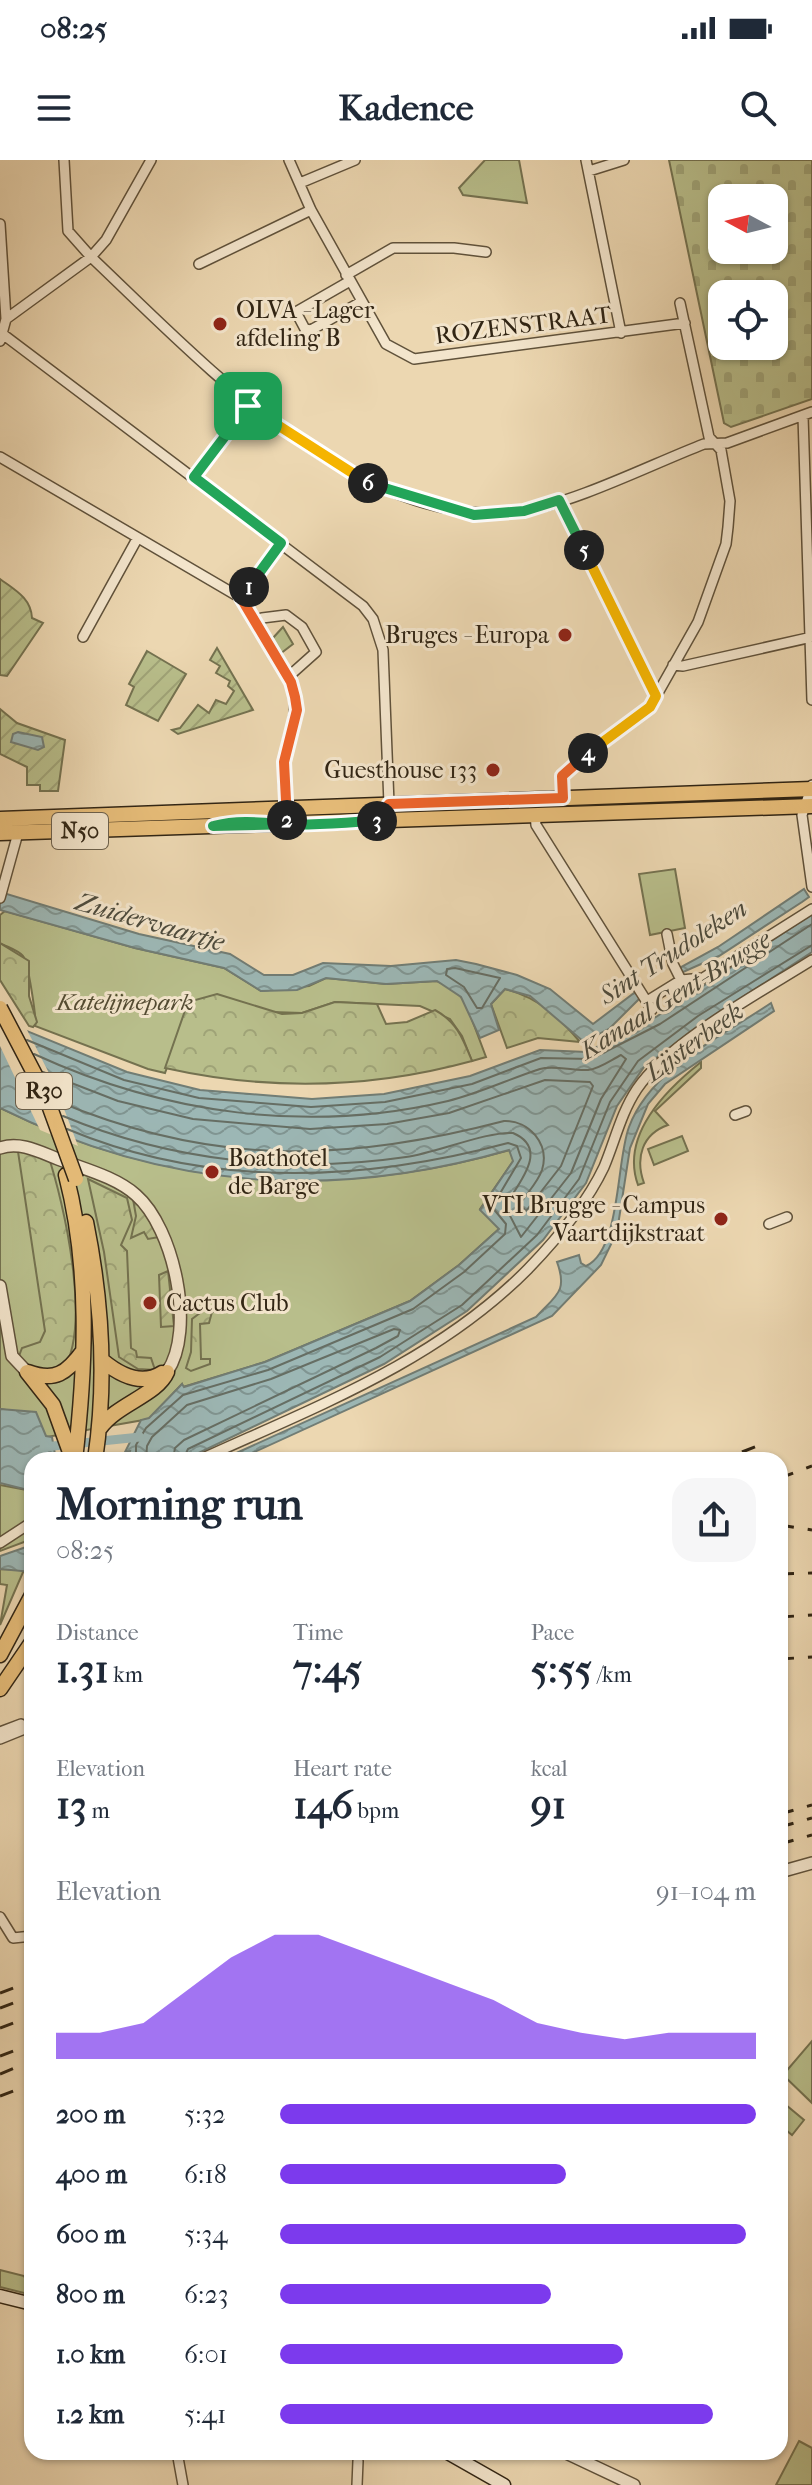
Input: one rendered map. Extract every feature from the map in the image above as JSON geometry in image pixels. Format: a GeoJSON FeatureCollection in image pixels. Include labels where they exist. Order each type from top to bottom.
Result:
{"type":"FeatureCollection","features":[{"type":"Feature","properties":{"kind":"main road","name":"N50"},"geometry":{"type":"LineString","coordinates":[[0,819],[812,788]]}},
{"type":"Feature","properties":{"kind":"main road"},"geometry":{"type":"LineString","coordinates":[[378,821],[387,804]]}},
{"type":"Feature","properties":{"kind":"main road","name":"N50"},"geometry":{"type":"LineString","coordinates":[[0,833],[213,826],[255,820],[287,824],[808,806]]}},
{"type":"Feature","properties":{"kind":"main road"},"geometry":{"type":"LineString","coordinates":[[285,807],[287,824]]}},
{"type":"Feature","properties":{"kind":"main road","name":"R30"},"geometry":{"type":"LineString","coordinates":[[0,1008],[45,1094],[71,1177],[98,1293],[103,1361],[97,1452]]}},
{"type":"Feature","properties":{"kind":"main road","name":"R30"},"geometry":{"type":"LineString","coordinates":[[0,1023],[28,1073],[71,1177],[80,1249],[84,1350],[72,1433]]}},
{"type":"Feature","properties":{"kind":"main road"},"geometry":{"type":"LineString","coordinates":[[27,1372],[46,1378],[61,1374],[84,1350]]}},
{"type":"Feature","properties":{"kind":"main road"},"geometry":{"type":"LineString","coordinates":[[103,1361],[116,1371],[136,1379],[147,1380],[167,1372]]}},
{"type":"Feature","properties":{"kind":"main road"},"geometry":{"type":"LineString","coordinates":[[27,1372],[72,1433],[73,1452]]}},
{"type":"Feature","properties":{"kind":"main road"},"geometry":{"type":"LineString","coordinates":[[99,1428],[112,1412],[147,1393],[167,1372]]}},
{"type":"Feature","properties":{"kind":"main road"},"geometry":{"type":"LineString","coordinates":[[0,1655],[24,1610]]}},
{"type":"Feature","properties":{"kind":"main road"},"geometry":{"type":"LineString","coordinates":[[0,1689],[24,1654]]}},
{"type":"Feature","properties":{"kind":"main road"},"geometry":{"type":"LineString","coordinates":[[0,2296],[24,2302]]}},
{"type":"Feature","properties":{"kind":"main road"},"geometry":{"type":"LineString","coordinates":[[457,2460],[485,2480],[504,2485]]}},
{"type":"Feature","properties":{"kind":"street"},"geometry":{"type":"LineString","coordinates":[[64,160],[68,231],[91,257],[248,406],[362,480],[397,493],[474,515],[524,511],[704,444],[727,443],[807,414],[812,700]]}},
{"type":"Feature","properties":{"kind":"street"},"geometry":{"type":"LineString","coordinates":[[6,319],[91,257],[106,240],[151,160]]}},
{"type":"Feature","properties":{"kind":"street","name":"ROZENSTRAAT"},"geometry":{"type":"LineString","coordinates":[[289,160],[311,210],[386,344],[414,359],[685,323]]}},
{"type":"Feature","properties":{"kind":"street"},"geometry":{"type":"LineString","coordinates":[[300,183],[355,160]]}},
{"type":"Feature","properties":{"kind":"street"},"geometry":{"type":"LineString","coordinates":[[586,160],[621,333]]}},
{"type":"Feature","properties":{"kind":"street"},"geometry":{"type":"LineString","coordinates":[[589,171],[624,160]]}},
{"type":"Feature","properties":{"kind":"street"},"geometry":{"type":"LineString","coordinates":[[199,264],[311,210]]}},
{"type":"Feature","properties":{"kind":"street"},"geometry":{"type":"LineString","coordinates":[[0,224],[6,319],[1,336],[281,543],[363,606],[373,619],[383,650],[387,697],[387,804]]}},
{"type":"Feature","properties":{"kind":"street"},"geometry":{"type":"LineString","coordinates":[[361,302],[311,330],[305,329],[296,312],[393,248],[454,248],[486,252]]}},
{"type":"Feature","properties":{"kind":"street"},"geometry":{"type":"LineString","coordinates":[[563,798],[562,776],[650,707],[698,622],[726,544],[730,501],[721,450],[709,437],[680,303]]}},
{"type":"Feature","properties":{"kind":"street"},"geometry":{"type":"LineString","coordinates":[[194,477],[248,406]]}},
{"type":"Feature","properties":{"kind":"street"},"geometry":{"type":"LineString","coordinates":[[0,457],[241,598],[288,677],[297,710],[284,762],[285,807]]}},
{"type":"Feature","properties":{"kind":"street"},"geometry":{"type":"LineString","coordinates":[[559,500],[656,696]]}},
{"type":"Feature","properties":{"kind":"street"},"geometry":{"type":"LineString","coordinates":[[83,637],[137,539]]}},
{"type":"Feature","properties":{"kind":"street"},"geometry":{"type":"LineString","coordinates":[[241,598],[281,543]]}},
{"type":"Feature","properties":{"kind":"street"},"geometry":{"type":"LineString","coordinates":[[255,622],[286,615],[306,632],[316,652],[288,677]]}},
{"type":"Feature","properties":{"kind":"street"},"geometry":{"type":"LineString","coordinates":[[673,665],[683,666],[811,637]]}},
{"type":"Feature","properties":{"kind":"street"},"geometry":{"type":"LineString","coordinates":[[811,885],[802,815],[808,806],[812,788]]}},
{"type":"Feature","properties":{"kind":"street"},"geometry":{"type":"LineString","coordinates":[[535,815],[536,825],[644,996],[678,975],[703,978],[812,909]]}},
{"type":"Feature","properties":{"kind":"street"},"geometry":{"type":"LineString","coordinates":[[0,898],[18,833]]}},
{"type":"Feature","properties":{"kind":"street"},"geometry":{"type":"LineString","coordinates":[[667,934],[678,975]]}},
{"type":"Feature","properties":{"kind":"street"},"geometry":{"type":"LineString","coordinates":[[216,1452],[388,1373],[428,1350],[472,1317],[527,1270],[593,1186],[625,1109],[649,1073],[702,1032],[812,960]]}},
{"type":"Feature","properties":{"kind":"street"},"geometry":{"type":"LineString","coordinates":[[735,1115],[746,1111]]}},
{"type":"Feature","properties":{"kind":"street"},"geometry":{"type":"LineString","coordinates":[[0,1148],[17,1145],[38,1151],[121,1185],[143,1202],[165,1239],[176,1273],[178,1343],[167,1372]]}},
{"type":"Feature","properties":{"kind":"street"},"geometry":{"type":"LineString","coordinates":[[769,1224],[787,1217]]}},
{"type":"Feature","properties":{"kind":"street"},"geometry":{"type":"LineString","coordinates":[[0,1286],[12,1356],[27,1372]]}},
{"type":"Feature","properties":{"kind":"street"},"geometry":{"type":"LineString","coordinates":[[0,1543],[24,1527]]}},
{"type":"Feature","properties":{"kind":"street"},"geometry":{"type":"LineString","coordinates":[[0,1732],[24,1726]]}},
{"type":"Feature","properties":{"kind":"street"},"geometry":{"type":"LineString","coordinates":[[0,1739],[24,1728]]}},
{"type":"Feature","properties":{"kind":"street"},"geometry":{"type":"LineString","coordinates":[[788,1870],[812,1863]]}},
{"type":"Feature","properties":{"kind":"street"},"geometry":{"type":"LineString","coordinates":[[0,1917],[13,1938],[24,1937]]}},
{"type":"Feature","properties":{"kind":"street"},"geometry":{"type":"LineString","coordinates":[[178,2460],[183,2485]]}},
{"type":"Feature","properties":{"kind":"street"},"geometry":{"type":"LineString","coordinates":[[581,2460],[634,2485]]}},
{"type":"Feature","properties":{"kind":"street"},"geometry":{"type":"LineString","coordinates":[[357,2485],[358,2461]]}},
{"type":"Feature","properties":{"kind":"green space"},"geometry":{"type":"Polygon","coordinates":[[[485,160],[519,160],[527,203],[463,195],[459,188],[485,160]]]}},
{"type":"Feature","properties":{"kind":"green space"},"geometry":{"type":"Polygon","coordinates":[[[669,160],[812,160],[812,399],[731,427],[724,423],[711,360],[788,360],[788,280],[708,280],[708,346],[669,160]]]}},
{"type":"Feature","properties":{"kind":"green space"},"geometry":{"type":"Polygon","coordinates":[[[0,579],[25,600],[32,618],[43,623],[7,676],[0,675],[0,579]]]}},
{"type":"Feature","properties":{"kind":"green space"},"geometry":{"type":"Polygon","coordinates":[[[283,627],[293,644],[280,654],[272,639],[283,627]]]}},
{"type":"Feature","properties":{"kind":"green space"},"geometry":{"type":"Polygon","coordinates":[[[217,648],[253,710],[178,734],[172,730],[180,728],[198,705],[209,713],[216,700],[226,704],[234,691],[228,686],[230,681],[216,673],[220,666],[210,660],[217,648]]]}},
{"type":"Feature","properties":{"kind":"green space"},"geometry":{"type":"Polygon","coordinates":[[[147,651],[186,674],[158,721],[126,705],[134,687],[129,684],[147,651]]]}},
{"type":"Feature","properties":{"kind":"green space"},"geometry":{"type":"Polygon","coordinates":[[[0,709],[17,723],[65,740],[58,791],[40,791],[40,785],[27,785],[27,767],[0,754],[0,709]]]}},
{"type":"Feature","properties":{"kind":"green space"},"geometry":{"type":"Polygon","coordinates":[[[791,797],[792,800],[756,800],[752,804],[537,810],[537,803],[791,797]]]}},
{"type":"Feature","properties":{"kind":"green space"},"geometry":{"type":"Polygon","coordinates":[[[675,869],[685,928],[650,935],[639,874],[675,869]]]}},
{"type":"Feature","properties":{"kind":"green space","name":"Katelijnepark"},"geometry":{"type":"Polygon","coordinates":[[[5,911],[135,948],[224,968],[261,991],[309,986],[326,978],[386,984],[437,981],[453,989],[465,1001],[486,1057],[472,1061],[462,1036],[450,1019],[420,1006],[335,1002],[302,1013],[272,1012],[179,1034],[165,1073],[148,1069],[35,1026],[25,960],[18,952],[0,943],[0,915],[5,911]]]}},
{"type":"Feature","properties":{"kind":"green space"},"geometry":{"type":"Polygon","coordinates":[[[0,943],[29,961],[29,996],[37,1022],[33,1027],[29,1026],[0,980],[0,943]]]}},
{"type":"Feature","properties":{"kind":"green space"},"geometry":{"type":"Polygon","coordinates":[[[505,989],[528,997],[547,1009],[580,1042],[538,1038],[507,1048],[491,1004],[505,989]]]}},
{"type":"Feature","properties":{"kind":"green space"},"geometry":{"type":"Polygon","coordinates":[[[217,994],[282,1014],[302,1013],[335,1002],[377,1004],[386,1024],[407,1022],[435,1010],[454,1026],[472,1061],[395,1077],[319,1084],[242,1081],[165,1068],[188,1002],[217,994]]]}},
{"type":"Feature","properties":{"kind":"green space"},"geometry":{"type":"Polygon","coordinates":[[[701,1062],[701,1068],[655,1111],[668,1125],[652,1134],[643,1148],[640,1165],[644,1183],[638,1185],[634,1167],[635,1149],[641,1131],[661,1100],[701,1062]]]}},
{"type":"Feature","properties":{"kind":"green space"},"geometry":{"type":"Polygon","coordinates":[[[0,1108],[62,1135],[124,1156],[187,1170],[251,1178],[315,1180],[380,1176],[445,1166],[510,1150],[514,1160],[480,1209],[500,1228],[459,1265],[410,1301],[265,1362],[183,1387],[182,1384],[149,1419],[47,1437],[12,1411],[0,1409],[0,1108]]]}},
{"type":"Feature","properties":{"kind":"green space"},"geometry":{"type":"Polygon","coordinates":[[[682,1136],[688,1151],[654,1165],[648,1149],[682,1136]]]}},
{"type":"Feature","properties":{"kind":"green space"},"geometry":{"type":"Polygon","coordinates":[[[17,1145],[48,1155],[61,1203],[75,1296],[71,1350],[63,1370],[34,1373],[19,1356],[22,1348],[40,1342],[45,1331],[17,1145]]]}},
{"type":"Feature","properties":{"kind":"green space"},"geometry":{"type":"Polygon","coordinates":[[[88,1179],[127,1198],[132,1220],[121,1245],[127,1251],[131,1348],[136,1351],[137,1357],[151,1358],[155,1370],[138,1369],[119,1357],[104,1252],[88,1179]]]}},
{"type":"Feature","properties":{"kind":"green space"},"geometry":{"type":"Polygon","coordinates":[[[133,1199],[141,1206],[159,1237],[148,1239],[144,1232],[131,1238],[136,1216],[133,1199]]]}},
{"type":"Feature","properties":{"kind":"green space"},"geometry":{"type":"Polygon","coordinates":[[[168,1271],[174,1326],[161,1327],[159,1275],[168,1271]]]}},
{"type":"Feature","properties":{"kind":"green space"},"geometry":{"type":"Polygon","coordinates":[[[224,1307],[228,1312],[212,1312],[209,1323],[200,1324],[201,1359],[210,1359],[210,1364],[191,1371],[186,1368],[191,1352],[192,1319],[204,1310],[224,1307]]]}},
{"type":"Feature","properties":{"kind":"green space"},"geometry":{"type":"Polygon","coordinates":[[[0,1485],[24,1490],[24,1542],[0,1551],[0,1485]]]}},
{"type":"Feature","properties":{"kind":"green space"},"geometry":{"type":"Polygon","coordinates":[[[0,1569],[24,1570],[0,1625],[7,1585],[0,1584],[0,1569]]]}},
{"type":"Feature","properties":{"kind":"green space"},"geometry":{"type":"Polygon","coordinates":[[[812,2041],[812,2103],[788,2080],[788,2069],[812,2041]]]}},
{"type":"Feature","properties":{"kind":"green space"},"geometry":{"type":"Polygon","coordinates":[[[788,2107],[804,2120],[792,2135],[788,2132],[788,2107]]]}},
{"type":"Feature","properties":{"kind":"green space"},"geometry":{"type":"Polygon","coordinates":[[[0,2270],[24,2276],[24,2293],[0,2287],[0,2270]]]}},
{"type":"Feature","properties":{"kind":"green space"},"geometry":{"type":"Polygon","coordinates":[[[799,2441],[812,2448],[812,2485],[776,2485],[799,2441]]]}},
{"type":"Feature","properties":{"kind":"water"},"geometry":{"type":"Polygon","coordinates":[[[18,732],[42,737],[44,747],[38,750],[11,742],[13,734],[18,732]]]}},
{"type":"Feature","properties":{"kind":"water"},"geometry":{"type":"Polygon","coordinates":[[[804,889],[809,897],[802,902],[719,956],[681,973],[681,967],[718,947],[804,889]]]}},
{"type":"Feature","properties":{"kind":"water"},"geometry":{"type":"Polygon","coordinates":[[[0,892],[139,934],[230,954],[264,975],[293,975],[323,963],[391,966],[456,960],[517,975],[550,989],[593,1024],[638,990],[642,996],[609,1029],[584,1042],[530,996],[505,989],[491,1004],[499,1030],[480,1038],[461,997],[437,981],[386,984],[326,978],[297,990],[261,991],[224,968],[135,948],[0,910],[0,892]]]}},
{"type":"Feature","properties":{"kind":"water"},"geometry":{"type":"Polygon","coordinates":[[[812,914],[812,952],[703,1023],[644,1067],[617,1106],[586,1183],[543,1240],[467,1311],[384,1364],[201,1452],[125,1452],[141,1420],[149,1418],[182,1384],[184,1387],[265,1362],[410,1301],[459,1265],[499,1229],[480,1210],[513,1161],[509,1150],[443,1166],[378,1176],[314,1181],[250,1179],[187,1171],[124,1156],[62,1135],[0,1108],[0,1020],[127,1072],[200,1090],[312,1099],[384,1094],[470,1076],[540,1050],[587,1052],[656,1017],[812,914]]]}},
{"type":"Feature","properties":{"kind":"water"},"geometry":{"type":"Polygon","coordinates":[[[771,1003],[774,1011],[665,1084],[648,1104],[630,1148],[617,1232],[601,1265],[552,1316],[254,1452],[239,1452],[536,1317],[560,1287],[557,1262],[579,1255],[581,1263],[586,1266],[597,1257],[606,1242],[616,1203],[625,1142],[639,1106],[670,1071],[771,1003]]]}},
{"type":"Feature","properties":{"kind":"water"},"geometry":{"type":"Polygon","coordinates":[[[0,1409],[36,1412],[46,1436],[52,1437],[55,1452],[24,1452],[24,1489],[0,1483],[0,1409]]]}},
{"type":"Feature","properties":{"kind":"water"},"geometry":{"type":"Polygon","coordinates":[[[24,1548],[24,1571],[0,1569],[0,1556],[24,1548]]]}},
{"type":"Feature","properties":{"kind":"pier"},"geometry":{"type":"Polygon","coordinates":[[[0,1016],[25,1026],[55,1085],[78,1146],[40,1130],[0,1046],[0,1016]]]}},
{"type":"Feature","properties":{"kind":"waterway"},"geometry":{"type":"LineString","coordinates":[[44,1447],[140,1437]]}},
{"type":"Feature","properties":{"kind":"railway"},"geometry":{"type":"LineString","coordinates":[[742,1452],[767,1442]]}},
{"type":"Feature","properties":{"kind":"railway"},"geometry":{"type":"LineString","coordinates":[[788,1475],[812,1466]]}},
{"type":"Feature","properties":{"kind":"railway"},"geometry":{"type":"LineString","coordinates":[[788,1526],[812,1530]]}},
{"type":"Feature","properties":{"kind":"railway"},"geometry":{"type":"LineString","coordinates":[[788,1574],[812,1573]]}},
{"type":"Feature","properties":{"kind":"railway"},"geometry":{"type":"LineString","coordinates":[[788,1616],[812,1615]]}},
{"type":"Feature","properties":{"kind":"railway"},"geometry":{"type":"LineString","coordinates":[[788,1658],[812,1657]]}},
{"type":"Feature","properties":{"kind":"railway"},"geometry":{"type":"LineString","coordinates":[[788,1812],[812,1805]]}},
{"type":"Feature","properties":{"kind":"railway"},"geometry":{"type":"LineString","coordinates":[[788,1825],[812,1818]]}},
{"type":"Feature","properties":{"kind":"railway"},"geometry":{"type":"LineString","coordinates":[[788,1842],[812,1835]]}},
{"type":"Feature","properties":{"kind":"railway"},"geometry":{"type":"LineString","coordinates":[[0,1993],[24,1984]]}},
{"type":"Feature","properties":{"kind":"railway"},"geometry":{"type":"LineString","coordinates":[[0,2008],[24,1999]]}},
{"type":"Feature","properties":{"kind":"railway"},"geometry":{"type":"LineString","coordinates":[[0,2028],[24,2019]]}},
{"type":"Feature","properties":{"kind":"railway"},"geometry":{"type":"LineString","coordinates":[[0,2056],[24,2047]]}},
{"type":"Feature","properties":{"kind":"railway"},"geometry":{"type":"LineString","coordinates":[[0,2074],[24,2064]]}},
{"type":"Feature","properties":{"kind":"railway"},"geometry":{"type":"LineString","coordinates":[[0,2096],[24,2087]]}},
{"type":"Feature","properties":{"kind":"place","name":"OLVA - Lager afdeling B"},"geometry":{"type":"Point","coordinates":[220,324]}},
{"type":"Feature","properties":{"kind":"place","name":"Bruges - Europa"},"geometry":{"type":"Point","coordinates":[565,635]}},
{"type":"Feature","properties":{"kind":"place","name":"Guesthouse 133"},"geometry":{"type":"Point","coordinates":[493,770]}},
{"type":"Feature","properties":{"kind":"place","name":"Boathotel de Barge"},"geometry":{"type":"Point","coordinates":[212,1172]}},
{"type":"Feature","properties":{"kind":"place","name":"VTI Brugge - Campus Vaartdijkstraat"},"geometry":{"type":"Point","coordinates":[721,1219]}},
{"type":"Feature","properties":{"kind":"place","name":"Cactus Club"},"geometry":{"type":"Point","coordinates":[150,1303]}},
{"type":"Feature","properties":{"kind":"route"},"geometry":{"type":"LineString","coordinates":[[248,406],[194,477],[281,543],[241,598],[291,682],[295,697],[297,710],[284,762],[285,814],[288,822],[293,824],[246,828],[213,826],[255,820],[281,824],[293,824],[333,822],[378,821],[389,804],[563,798],[562,776],[650,707],[656,696],[559,500],[524,511],[474,515],[385,489],[362,480],[248,406]]}},
{"type":"Feature","properties":{"kind":"water label","name":"Zuidervaartje"},"geometry":{"type":"Point","coordinates":[150,922]}},
{"type":"Feature","properties":{"kind":"water label","name":"Sint Trudoleken"},"geometry":{"type":"Point","coordinates":[673,952]}},
{"type":"Feature","properties":{"kind":"water label","name":"Kanaal Gent-Brugge"},"geometry":{"type":"Point","coordinates":[675,995]}},
{"type":"Feature","properties":{"kind":"water label","name":"Lijsterbeek"},"geometry":{"type":"Point","coordinates":[694,1042]}}]}
